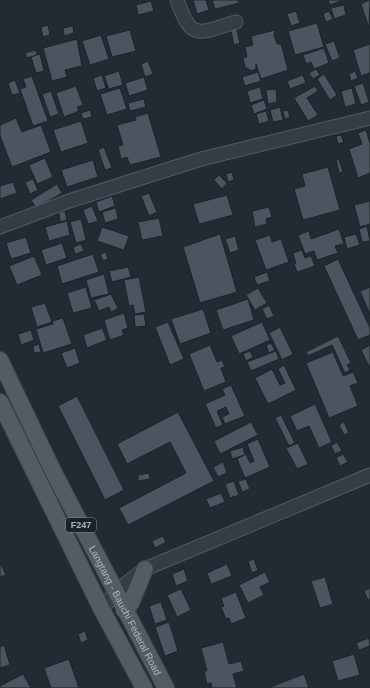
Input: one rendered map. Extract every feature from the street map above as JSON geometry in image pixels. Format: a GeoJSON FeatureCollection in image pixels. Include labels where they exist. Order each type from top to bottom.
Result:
{"type":"FeatureCollection","features":[{"type":"Feature","properties":{"kind":"main road","name":"Langtang - Bauchi Federal Road"},"geometry":{"type":"LineString","coordinates":[[0,360],[53,471],[124,610],[166,688]]}},
{"type":"Feature","properties":{"kind":"main road","name":"Langtang - Bauchi Federal Road"},"geometry":{"type":"LineString","coordinates":[[0,402],[102,610],[144,688]]}},
{"type":"Feature","properties":{"kind":"main road"},"geometry":{"type":"LineString","coordinates":[[124,610],[131,603],[145,569]]}},
{"type":"Feature","properties":{"kind":"street"},"geometry":{"type":"LineString","coordinates":[[177,0],[187,25],[194,30],[202,31],[236,22]]}},
{"type":"Feature","properties":{"kind":"street"},"geometry":{"type":"LineString","coordinates":[[0,227],[69,201],[201,159],[370,118]]}},
{"type":"Feature","properties":{"kind":"street"},"geometry":{"type":"LineString","coordinates":[[102,610],[115,592],[145,569],[370,475]]}},
{"type":"Feature","properties":{"kind":"building"},"geometry":{"type":"Polygon","coordinates":[[[193,0],[206,0],[209,10],[197,14],[193,0]]]}},
{"type":"Feature","properties":{"kind":"building"},"geometry":{"type":"Polygon","coordinates":[[[212,0],[238,0],[239,3],[215,9],[212,0]]]}},
{"type":"Feature","properties":{"kind":"building"},"geometry":{"type":"Polygon","coordinates":[[[328,0],[341,0],[341,1],[330,5],[328,0]]]}},
{"type":"Feature","properties":{"kind":"building"},"geometry":{"type":"Polygon","coordinates":[[[370,0],[369,28],[361,4],[370,0]]]}},
{"type":"Feature","properties":{"kind":"building"},"geometry":{"type":"Polygon","coordinates":[[[151,1],[154,11],[138,15],[136,5],[151,1]]]}},
{"type":"Feature","properties":{"kind":"building"},"geometry":{"type":"Polygon","coordinates":[[[344,5],[346,15],[334,19],[331,8],[344,5]]]}},
{"type":"Feature","properties":{"kind":"building"},"geometry":{"type":"Polygon","coordinates":[[[296,11],[300,23],[291,26],[287,14],[296,11]]]}},
{"type":"Feature","properties":{"kind":"building"},"geometry":{"type":"Polygon","coordinates":[[[329,11],[333,19],[326,22],[323,14],[329,11]]]}},
{"type":"Feature","properties":{"kind":"building"},"geometry":{"type":"Polygon","coordinates":[[[317,23],[324,47],[295,55],[288,31],[317,23]]]}},
{"type":"Feature","properties":{"kind":"building"},"geometry":{"type":"Polygon","coordinates":[[[48,25],[50,35],[43,37],[41,27],[48,25]]]}},
{"type":"Feature","properties":{"kind":"building"},"geometry":{"type":"Polygon","coordinates":[[[73,26],[74,33],[64,36],[63,28],[73,26]]]}},
{"type":"Feature","properties":{"kind":"building"},"geometry":{"type":"Polygon","coordinates":[[[236,26],[240,43],[234,45],[230,27],[236,26]]]}},
{"type":"Feature","properties":{"kind":"building"},"geometry":{"type":"Polygon","coordinates":[[[130,30],[136,51],[112,57],[106,36],[130,30]]]}},
{"type":"Feature","properties":{"kind":"building"},"geometry":{"type":"Polygon","coordinates":[[[275,30],[274,35],[277,44],[281,44],[288,70],[261,79],[256,64],[256,69],[252,71],[245,67],[243,58],[247,57],[245,47],[253,45],[251,36],[275,30]]]}},
{"type":"Feature","properties":{"kind":"building"},"geometry":{"type":"Polygon","coordinates":[[[101,35],[109,59],[90,65],[82,41],[101,35]]]}},
{"type":"Feature","properties":{"kind":"building"},"geometry":{"type":"Polygon","coordinates":[[[77,39],[82,66],[65,70],[67,77],[52,81],[43,48],[77,39]]]}},
{"type":"Feature","properties":{"kind":"building"},"geometry":{"type":"Polygon","coordinates":[[[334,41],[340,58],[332,61],[325,44],[334,41]]]}},
{"type":"Feature","properties":{"kind":"building"},"geometry":{"type":"Polygon","coordinates":[[[370,44],[370,73],[361,76],[353,50],[370,44]]]}},
{"type":"Feature","properties":{"kind":"building"},"geometry":{"type":"Polygon","coordinates":[[[324,48],[329,63],[314,69],[311,62],[306,64],[303,55],[324,48]]]}},
{"type":"Feature","properties":{"kind":"building"},"geometry":{"type":"Polygon","coordinates":[[[36,50],[37,55],[27,58],[25,53],[36,50]]]}},
{"type":"Feature","properties":{"kind":"building"},"geometry":{"type":"Polygon","coordinates":[[[40,54],[44,71],[36,73],[31,57],[40,54]]]}},
{"type":"Feature","properties":{"kind":"building"},"geometry":{"type":"Polygon","coordinates":[[[148,61],[153,74],[145,77],[141,64],[148,61]]]}},
{"type":"Feature","properties":{"kind":"building"},"geometry":{"type":"Polygon","coordinates":[[[316,69],[320,75],[313,79],[309,73],[316,69]]]}},
{"type":"Feature","properties":{"kind":"building"},"geometry":{"type":"Polygon","coordinates":[[[119,71],[123,85],[109,89],[104,76],[119,71]]]}},
{"type":"Feature","properties":{"kind":"building"},"geometry":{"type":"Polygon","coordinates":[[[355,71],[358,78],[351,81],[349,74],[355,71]]]}},
{"type":"Feature","properties":{"kind":"building"},"geometry":{"type":"Polygon","coordinates":[[[258,72],[261,81],[245,86],[242,77],[258,72]]]}},
{"type":"Feature","properties":{"kind":"building"},"geometry":{"type":"Polygon","coordinates":[[[324,74],[337,95],[330,100],[317,79],[324,74]]]}},
{"type":"Feature","properties":{"kind":"building"},"geometry":{"type":"Polygon","coordinates":[[[102,75],[106,88],[97,91],[93,78],[102,75]]]}},
{"type":"Feature","properties":{"kind":"building"},"geometry":{"type":"Polygon","coordinates":[[[303,75],[306,83],[290,89],[287,81],[303,75]]]}},
{"type":"Feature","properties":{"kind":"building"},"geometry":{"type":"Polygon","coordinates":[[[32,76],[48,121],[33,126],[20,89],[26,87],[23,79],[32,76]]]}},
{"type":"Feature","properties":{"kind":"building"},"geometry":{"type":"Polygon","coordinates":[[[144,77],[148,90],[129,96],[125,83],[144,77]]]}},
{"type":"Feature","properties":{"kind":"building"},"geometry":{"type":"Polygon","coordinates":[[[15,80],[20,93],[12,95],[8,83],[15,80]]]}},
{"type":"Feature","properties":{"kind":"building"},"geometry":{"type":"Polygon","coordinates":[[[363,83],[369,102],[361,105],[354,86],[363,83]]]}},
{"type":"Feature","properties":{"kind":"building"},"geometry":{"type":"Polygon","coordinates":[[[76,86],[83,105],[77,107],[79,111],[64,117],[56,93],[76,86]]]}},
{"type":"Feature","properties":{"kind":"building"},"geometry":{"type":"Polygon","coordinates":[[[315,86],[318,91],[307,98],[318,115],[308,121],[294,98],[315,86]]]}},
{"type":"Feature","properties":{"kind":"building"},"geometry":{"type":"Polygon","coordinates":[[[260,87],[263,99],[250,103],[247,91],[260,87]]]}},
{"type":"Feature","properties":{"kind":"building"},"geometry":{"type":"Polygon","coordinates":[[[120,88],[127,109],[107,115],[100,94],[120,88]]]}},
{"type":"Feature","properties":{"kind":"building"},"geometry":{"type":"Polygon","coordinates":[[[352,88],[356,104],[345,107],[341,91],[352,88]]]}},
{"type":"Feature","properties":{"kind":"building"},"geometry":{"type":"Polygon","coordinates":[[[276,89],[277,102],[268,104],[266,90],[276,89]]]}},
{"type":"Feature","properties":{"kind":"building"},"geometry":{"type":"Polygon","coordinates":[[[51,91],[59,114],[50,117],[42,94],[51,91]]]}},
{"type":"Feature","properties":{"kind":"building"},"geometry":{"type":"Polygon","coordinates":[[[144,99],[146,107],[130,111],[128,103],[144,99]]]}},
{"type":"Feature","properties":{"kind":"building"},"geometry":{"type":"Polygon","coordinates":[[[264,100],[267,109],[254,114],[251,105],[264,100]]]}},
{"type":"Feature","properties":{"kind":"building"},"geometry":{"type":"Polygon","coordinates":[[[280,107],[283,120],[273,122],[270,110],[280,107]]]}},
{"type":"Feature","properties":{"kind":"building"},"geometry":{"type":"Polygon","coordinates":[[[90,110],[92,117],[83,119],[81,113],[90,110]]]}},
{"type":"Feature","properties":{"kind":"building"},"geometry":{"type":"Polygon","coordinates":[[[288,110],[290,117],[285,119],[283,111],[288,110]]]}},
{"type":"Feature","properties":{"kind":"building"},"geometry":{"type":"Polygon","coordinates":[[[266,111],[269,121],[259,124],[256,114],[266,111]]]}},
{"type":"Feature","properties":{"kind":"building"},"geometry":{"type":"Polygon","coordinates":[[[148,113],[161,157],[130,165],[127,157],[121,159],[118,146],[123,145],[117,125],[136,120],[135,117],[148,113]]]}},
{"type":"Feature","properties":{"kind":"building"},"geometry":{"type":"Polygon","coordinates":[[[16,118],[22,132],[41,125],[51,152],[12,167],[0,136],[0,125],[16,118]]]}},
{"type":"Feature","properties":{"kind":"building"},"geometry":{"type":"Polygon","coordinates":[[[81,121],[88,143],[61,152],[53,130],[81,121]]]}},
{"type":"Feature","properties":{"kind":"building"},"geometry":{"type":"Polygon","coordinates":[[[366,130],[370,143],[370,173],[358,178],[349,149],[362,144],[358,133],[366,130]]]}},
{"type":"Feature","properties":{"kind":"building"},"geometry":{"type":"Polygon","coordinates":[[[341,135],[344,142],[338,144],[336,136],[341,135]]]}},
{"type":"Feature","properties":{"kind":"building"},"geometry":{"type":"Polygon","coordinates":[[[104,147],[112,168],[105,170],[98,150],[104,147]]]}},
{"type":"Feature","properties":{"kind":"building"},"geometry":{"type":"Polygon","coordinates":[[[45,158],[53,177],[37,184],[29,165],[45,158]]]}},
{"type":"Feature","properties":{"kind":"building"},"geometry":{"type":"Polygon","coordinates":[[[339,159],[343,172],[339,173],[336,160],[339,159]]]}},
{"type":"Feature","properties":{"kind":"building"},"geometry":{"type":"Polygon","coordinates":[[[93,160],[98,177],[67,187],[61,170],[93,160]]]}},
{"type":"Feature","properties":{"kind":"building"},"geometry":{"type":"Polygon","coordinates":[[[328,167],[340,210],[303,220],[294,189],[305,186],[302,174],[328,167]]]}},
{"type":"Feature","properties":{"kind":"building"},"geometry":{"type":"Polygon","coordinates":[[[232,172],[234,180],[228,182],[226,174],[232,172]]]}},
{"type":"Feature","properties":{"kind":"building"},"geometry":{"type":"Polygon","coordinates":[[[219,175],[227,183],[222,189],[214,180],[219,175]]]}},
{"type":"Feature","properties":{"kind":"building"},"geometry":{"type":"Polygon","coordinates":[[[33,179],[38,190],[30,194],[25,182],[33,179]]]}},
{"type":"Feature","properties":{"kind":"building"},"geometry":{"type":"Polygon","coordinates":[[[13,182],[17,193],[0,199],[0,186],[13,182]]]}},
{"type":"Feature","properties":{"kind":"building"},"geometry":{"type":"Polygon","coordinates":[[[57,184],[62,193],[36,208],[31,200],[57,184]]]}},
{"type":"Feature","properties":{"kind":"building"},"geometry":{"type":"Polygon","coordinates":[[[149,193],[157,212],[149,216],[141,196],[149,193]]]}},
{"type":"Feature","properties":{"kind":"building"},"geometry":{"type":"Polygon","coordinates":[[[227,195],[233,215],[199,224],[193,204],[227,195]]]}},
{"type":"Feature","properties":{"kind":"building"},"geometry":{"type":"Polygon","coordinates":[[[112,196],[115,206],[99,212],[96,202],[112,196]]]}},
{"type":"Feature","properties":{"kind":"building"},"geometry":{"type":"Polygon","coordinates":[[[370,201],[370,224],[360,227],[354,205],[370,201]]]}},
{"type":"Feature","properties":{"kind":"building"},"geometry":{"type":"Polygon","coordinates":[[[92,206],[98,221],[88,224],[83,210],[92,206]]]}},
{"type":"Feature","properties":{"kind":"building"},"geometry":{"type":"Polygon","coordinates":[[[269,207],[272,217],[266,219],[267,224],[255,227],[252,211],[269,207]]]}},
{"type":"Feature","properties":{"kind":"building"},"geometry":{"type":"Polygon","coordinates":[[[116,208],[118,219],[105,223],[102,212],[116,208]]]}},
{"type":"Feature","properties":{"kind":"building"},"geometry":{"type":"Polygon","coordinates":[[[65,211],[67,220],[60,222],[59,212],[65,211]]]}},
{"type":"Feature","properties":{"kind":"building"},"geometry":{"type":"Polygon","coordinates":[[[159,218],[163,236],[142,240],[138,222],[159,218]]]}},
{"type":"Feature","properties":{"kind":"building"},"geometry":{"type":"Polygon","coordinates":[[[81,219],[86,240],[76,243],[70,222],[81,219]]]}},
{"type":"Feature","properties":{"kind":"building"},"geometry":{"type":"Polygon","coordinates":[[[67,221],[70,235],[49,241],[45,227],[67,221]]]}},
{"type":"Feature","properties":{"kind":"building"},"geometry":{"type":"Polygon","coordinates":[[[367,226],[370,241],[362,242],[359,229],[367,226]]]}},
{"type":"Feature","properties":{"kind":"building"},"geometry":{"type":"Polygon","coordinates":[[[102,227],[129,236],[124,250],[97,241],[102,227]]]}},
{"type":"Feature","properties":{"kind":"building"},"geometry":{"type":"Polygon","coordinates":[[[339,229],[344,244],[335,246],[338,253],[317,260],[314,251],[305,254],[298,235],[309,231],[311,239],[339,229]]]}},
{"type":"Feature","properties":{"kind":"building"},"geometry":{"type":"Polygon","coordinates":[[[220,234],[237,292],[200,303],[183,247],[220,234]]]}},
{"type":"Feature","properties":{"kind":"building"},"geometry":{"type":"Polygon","coordinates":[[[356,234],[360,245],[347,249],[344,237],[356,234]]]}},
{"type":"Feature","properties":{"kind":"building"},"geometry":{"type":"Polygon","coordinates":[[[270,235],[272,242],[281,239],[289,262],[266,270],[255,240],[270,235]]]}},
{"type":"Feature","properties":{"kind":"building"},"geometry":{"type":"Polygon","coordinates":[[[235,236],[239,250],[230,253],[225,239],[235,236]]]}},
{"type":"Feature","properties":{"kind":"building"},"geometry":{"type":"Polygon","coordinates":[[[26,237],[31,253],[11,259],[6,243],[26,237]]]}},
{"type":"Feature","properties":{"kind":"building"},"geometry":{"type":"Polygon","coordinates":[[[62,243],[67,258],[46,265],[41,250],[62,243]]]}},
{"type":"Feature","properties":{"kind":"building"},"geometry":{"type":"Polygon","coordinates":[[[81,244],[84,251],[75,254],[73,247],[81,244]]]}},
{"type":"Feature","properties":{"kind":"building"},"geometry":{"type":"Polygon","coordinates":[[[302,250],[305,258],[311,256],[315,266],[297,272],[293,254],[290,254],[302,250]]]}},
{"type":"Feature","properties":{"kind":"building"},"geometry":{"type":"Polygon","coordinates":[[[106,252],[108,259],[103,261],[100,254],[106,252]]]}},
{"type":"Feature","properties":{"kind":"building"},"geometry":{"type":"Polygon","coordinates":[[[93,254],[99,272],[62,284],[57,266],[93,254]]]}},
{"type":"Feature","properties":{"kind":"building"},"geometry":{"type":"Polygon","coordinates":[[[34,256],[42,275],[17,285],[9,266],[34,256]]]}},
{"type":"Feature","properties":{"kind":"building"},"geometry":{"type":"Polygon","coordinates":[[[338,259],[370,328],[370,335],[358,340],[324,266],[338,259]]]}},
{"type":"Feature","properties":{"kind":"building"},"geometry":{"type":"Polygon","coordinates":[[[128,267],[131,277],[112,282],[109,271],[128,267]]]}},
{"type":"Feature","properties":{"kind":"building"},"geometry":{"type":"Polygon","coordinates":[[[267,272],[270,281],[257,285],[254,277],[267,272]]]}},
{"type":"Feature","properties":{"kind":"building"},"geometry":{"type":"Polygon","coordinates":[[[104,274],[109,294],[91,298],[86,280],[104,274]]]}},
{"type":"Feature","properties":{"kind":"building"},"geometry":{"type":"Polygon","coordinates":[[[139,277],[146,312],[135,314],[133,305],[129,306],[124,280],[139,277]]]}},
{"type":"Feature","properties":{"kind":"building"},"geometry":{"type":"Polygon","coordinates":[[[86,287],[92,308],[73,313],[67,293],[86,287]]]}},
{"type":"Feature","properties":{"kind":"building"},"geometry":{"type":"Polygon","coordinates":[[[370,287],[370,315],[360,291],[370,287]]]}},
{"type":"Feature","properties":{"kind":"building"},"geometry":{"type":"Polygon","coordinates":[[[258,288],[267,303],[255,310],[246,295],[258,288]]]}},
{"type":"Feature","properties":{"kind":"building"},"geometry":{"type":"Polygon","coordinates":[[[111,294],[118,308],[111,312],[109,307],[99,311],[94,300],[111,294]]]}},
{"type":"Feature","properties":{"kind":"building"},"geometry":{"type":"Polygon","coordinates":[[[248,299],[254,320],[223,330],[216,310],[248,299]]]}},
{"type":"Feature","properties":{"kind":"building"},"geometry":{"type":"Polygon","coordinates":[[[45,303],[52,322],[37,327],[31,307],[45,303]]]}},
{"type":"Feature","properties":{"kind":"building"},"geometry":{"type":"Polygon","coordinates":[[[269,305],[274,316],[267,319],[262,309],[269,305]]]}},
{"type":"Feature","properties":{"kind":"building"},"geometry":{"type":"Polygon","coordinates":[[[203,309],[211,333],[180,344],[171,319],[203,309]]]}},
{"type":"Feature","properties":{"kind":"building"},"geometry":{"type":"Polygon","coordinates":[[[124,313],[128,328],[122,330],[124,335],[110,340],[104,320],[124,313]]]}},
{"type":"Feature","properties":{"kind":"building"},"geometry":{"type":"Polygon","coordinates":[[[144,314],[146,326],[135,327],[134,315],[144,314]]]}},
{"type":"Feature","properties":{"kind":"building"},"geometry":{"type":"Polygon","coordinates":[[[63,318],[72,344],[43,353],[36,329],[53,324],[52,321],[63,318]]]}},
{"type":"Feature","properties":{"kind":"building"},"geometry":{"type":"Polygon","coordinates":[[[168,322],[184,359],[170,365],[155,327],[168,322]]]}},
{"type":"Feature","properties":{"kind":"building"},"geometry":{"type":"Polygon","coordinates":[[[262,322],[270,340],[239,354],[231,336],[262,322]]]}},
{"type":"Feature","properties":{"kind":"building"},"geometry":{"type":"Polygon","coordinates":[[[280,327],[293,354],[282,360],[269,333],[280,327]]]}},
{"type":"Feature","properties":{"kind":"building"},"geometry":{"type":"Polygon","coordinates":[[[102,328],[107,340],[87,348],[83,335],[102,328]]]}},
{"type":"Feature","properties":{"kind":"building"},"geometry":{"type":"Polygon","coordinates":[[[31,330],[34,340],[21,345],[18,334],[31,330]]]}},
{"type":"Feature","properties":{"kind":"building"},"geometry":{"type":"Polygon","coordinates":[[[338,336],[351,363],[347,365],[350,370],[345,373],[332,345],[308,356],[306,352],[338,336]]]}},
{"type":"Feature","properties":{"kind":"building"},"geometry":{"type":"Polygon","coordinates":[[[271,343],[275,350],[269,353],[266,345],[271,343]]]}},
{"type":"Feature","properties":{"kind":"building"},"geometry":{"type":"Polygon","coordinates":[[[39,344],[41,352],[34,353],[33,346],[39,344]]]}},
{"type":"Feature","properties":{"kind":"building"},"geometry":{"type":"Polygon","coordinates":[[[210,345],[217,362],[222,360],[225,367],[221,368],[226,382],[204,391],[189,354],[210,345]]]}},
{"type":"Feature","properties":{"kind":"building"},"geometry":{"type":"Polygon","coordinates":[[[370,345],[370,368],[361,350],[370,345]]]}},
{"type":"Feature","properties":{"kind":"building"},"geometry":{"type":"Polygon","coordinates":[[[75,348],[80,363],[67,368],[61,353],[75,348]]]}},
{"type":"Feature","properties":{"kind":"building"},"geometry":{"type":"Polygon","coordinates":[[[250,351],[253,357],[246,361],[243,354],[250,351]]]}},
{"type":"Feature","properties":{"kind":"building"},"geometry":{"type":"Polygon","coordinates":[[[276,351],[279,359],[251,371],[247,362],[276,351]]]}},
{"type":"Feature","properties":{"kind":"building"},"geometry":{"type":"Polygon","coordinates":[[[333,352],[343,376],[353,372],[358,383],[350,386],[358,406],[329,418],[306,363],[333,352]]]}},
{"type":"Feature","properties":{"kind":"building"},"geometry":{"type":"Polygon","coordinates":[[[284,365],[296,390],[268,404],[255,378],[272,369],[280,385],[285,383],[278,369],[284,365]]]}},
{"type":"Feature","properties":{"kind":"building"},"geometry":{"type":"Polygon","coordinates":[[[231,385],[245,416],[225,424],[222,417],[229,414],[226,407],[217,411],[223,425],[216,428],[205,404],[225,395],[222,389],[231,385]]]}},
{"type":"Feature","properties":{"kind":"building"},"geometry":{"type":"Polygon","coordinates":[[[77,396],[124,490],[105,500],[58,406],[77,396]]]}},
{"type":"Feature","properties":{"kind":"building"},"geometry":{"type":"Polygon","coordinates":[[[315,404],[332,442],[319,448],[309,426],[297,431],[290,416],[315,404]]]}},
{"type":"Feature","properties":{"kind":"building"},"geometry":{"type":"Polygon","coordinates":[[[178,412],[214,481],[128,525],[119,508],[186,473],[170,442],[127,464],[117,444],[178,412]]]}},
{"type":"Feature","properties":{"kind":"building"},"geometry":{"type":"Polygon","coordinates":[[[281,415],[295,443],[289,446],[275,418],[281,415]]]}},
{"type":"Feature","properties":{"kind":"building"},"geometry":{"type":"Polygon","coordinates":[[[251,422],[258,435],[220,454],[214,441],[251,422]]]}},
{"type":"Feature","properties":{"kind":"building"},"geometry":{"type":"Polygon","coordinates":[[[344,422],[349,433],[344,435],[339,425],[344,422]]]}},
{"type":"Feature","properties":{"kind":"building"},"geometry":{"type":"Polygon","coordinates":[[[258,439],[270,467],[245,478],[237,459],[246,454],[250,463],[254,461],[247,444],[258,439]]]}},
{"type":"Feature","properties":{"kind":"building"},"geometry":{"type":"Polygon","coordinates":[[[337,442],[342,451],[335,454],[331,446],[337,442]]]}},
{"type":"Feature","properties":{"kind":"building"},"geometry":{"type":"Polygon","coordinates":[[[298,443],[308,464],[297,469],[286,448],[298,443]]]}},
{"type":"Feature","properties":{"kind":"building"},"geometry":{"type":"Polygon","coordinates":[[[243,447],[245,455],[232,459],[230,451],[243,447]]]}},
{"type":"Feature","properties":{"kind":"building"},"geometry":{"type":"Polygon","coordinates":[[[343,454],[348,462],[340,466],[336,458],[343,454]]]}},
{"type":"Feature","properties":{"kind":"building"},"geometry":{"type":"Polygon","coordinates":[[[223,462],[227,473],[218,477],[213,467],[223,462]]]}},
{"type":"Feature","properties":{"kind":"building"},"geometry":{"type":"Polygon","coordinates":[[[149,473],[150,479],[138,481],[138,475],[149,473]]]}},
{"type":"Feature","properties":{"kind":"building"},"geometry":{"type":"Polygon","coordinates":[[[246,479],[250,489],[242,492],[238,481],[246,479]]]}},
{"type":"Feature","properties":{"kind":"building"},"geometry":{"type":"Polygon","coordinates":[[[234,481],[239,495],[230,498],[225,484],[234,481]]]}},
{"type":"Feature","properties":{"kind":"building"},"geometry":{"type":"Polygon","coordinates":[[[221,493],[225,502],[210,508],[206,499],[221,493]]]}},
{"type":"Feature","properties":{"kind":"building"},"geometry":{"type":"Polygon","coordinates":[[[163,536],[166,542],[155,548],[152,541],[163,536]]]}},
{"type":"Feature","properties":{"kind":"building"},"geometry":{"type":"Polygon","coordinates":[[[254,559],[258,570],[252,573],[248,561],[254,559]]]}},
{"type":"Feature","properties":{"kind":"building"},"geometry":{"type":"Polygon","coordinates":[[[0,562],[6,575],[0,577],[0,562]]]}},
{"type":"Feature","properties":{"kind":"building"},"geometry":{"type":"Polygon","coordinates":[[[227,564],[232,576],[211,584],[207,573],[227,564]]]}},
{"type":"Feature","properties":{"kind":"building"},"geometry":{"type":"Polygon","coordinates":[[[184,569],[188,581],[176,586],[172,574],[184,569]]]}},
{"type":"Feature","properties":{"kind":"building"},"geometry":{"type":"Polygon","coordinates":[[[265,572],[270,582],[260,587],[264,595],[248,603],[239,585],[265,572]]]}},
{"type":"Feature","properties":{"kind":"building"},"geometry":{"type":"Polygon","coordinates":[[[325,577],[333,604],[320,608],[311,581],[325,577]]]}},
{"type":"Feature","properties":{"kind":"building"},"geometry":{"type":"Polygon","coordinates":[[[370,588],[370,599],[368,600],[364,591],[370,588]]]}},
{"type":"Feature","properties":{"kind":"building"},"geometry":{"type":"Polygon","coordinates":[[[181,589],[191,610],[177,617],[167,595],[181,589]]]}},
{"type":"Feature","properties":{"kind":"building"},"geometry":{"type":"Polygon","coordinates":[[[236,592],[246,618],[231,624],[229,618],[226,619],[221,607],[224,606],[221,598],[236,592]]]}},
{"type":"Feature","properties":{"kind":"building"},"geometry":{"type":"Polygon","coordinates":[[[161,602],[167,620],[155,624],[149,606],[161,602]]]}},
{"type":"Feature","properties":{"kind":"building"},"geometry":{"type":"Polygon","coordinates":[[[169,622],[178,651],[165,656],[155,627],[169,622]]]}},
{"type":"Feature","properties":{"kind":"building"},"geometry":{"type":"Polygon","coordinates":[[[85,631],[88,640],[81,643],[78,634],[85,631]]]}},
{"type":"Feature","properties":{"kind":"building"},"geometry":{"type":"Polygon","coordinates":[[[369,638],[370,646],[359,650],[356,643],[369,638]]]}},
{"type":"Feature","properties":{"kind":"building"},"geometry":{"type":"Polygon","coordinates":[[[223,642],[229,664],[241,661],[244,671],[233,674],[237,688],[212,688],[211,683],[207,684],[204,671],[207,671],[201,648],[223,642]]]}},
{"type":"Feature","properties":{"kind":"building"},"geometry":{"type":"Polygon","coordinates":[[[4,645],[10,665],[0,668],[0,647],[4,645]]]}},
{"type":"Feature","properties":{"kind":"building"},"geometry":{"type":"Polygon","coordinates":[[[354,654],[360,675],[338,681],[332,661],[354,654]]]}},
{"type":"Feature","properties":{"kind":"building"},"geometry":{"type":"Polygon","coordinates":[[[69,659],[79,688],[51,688],[44,668],[69,659]]]}},
{"type":"Feature","properties":{"kind":"building"},"geometry":{"type":"Polygon","coordinates":[[[23,674],[31,688],[0,688],[0,686],[23,674]]]}},
{"type":"Feature","properties":{"kind":"building"},"geometry":{"type":"Polygon","coordinates":[[[304,674],[309,688],[268,688],[304,674]]]}}]}
